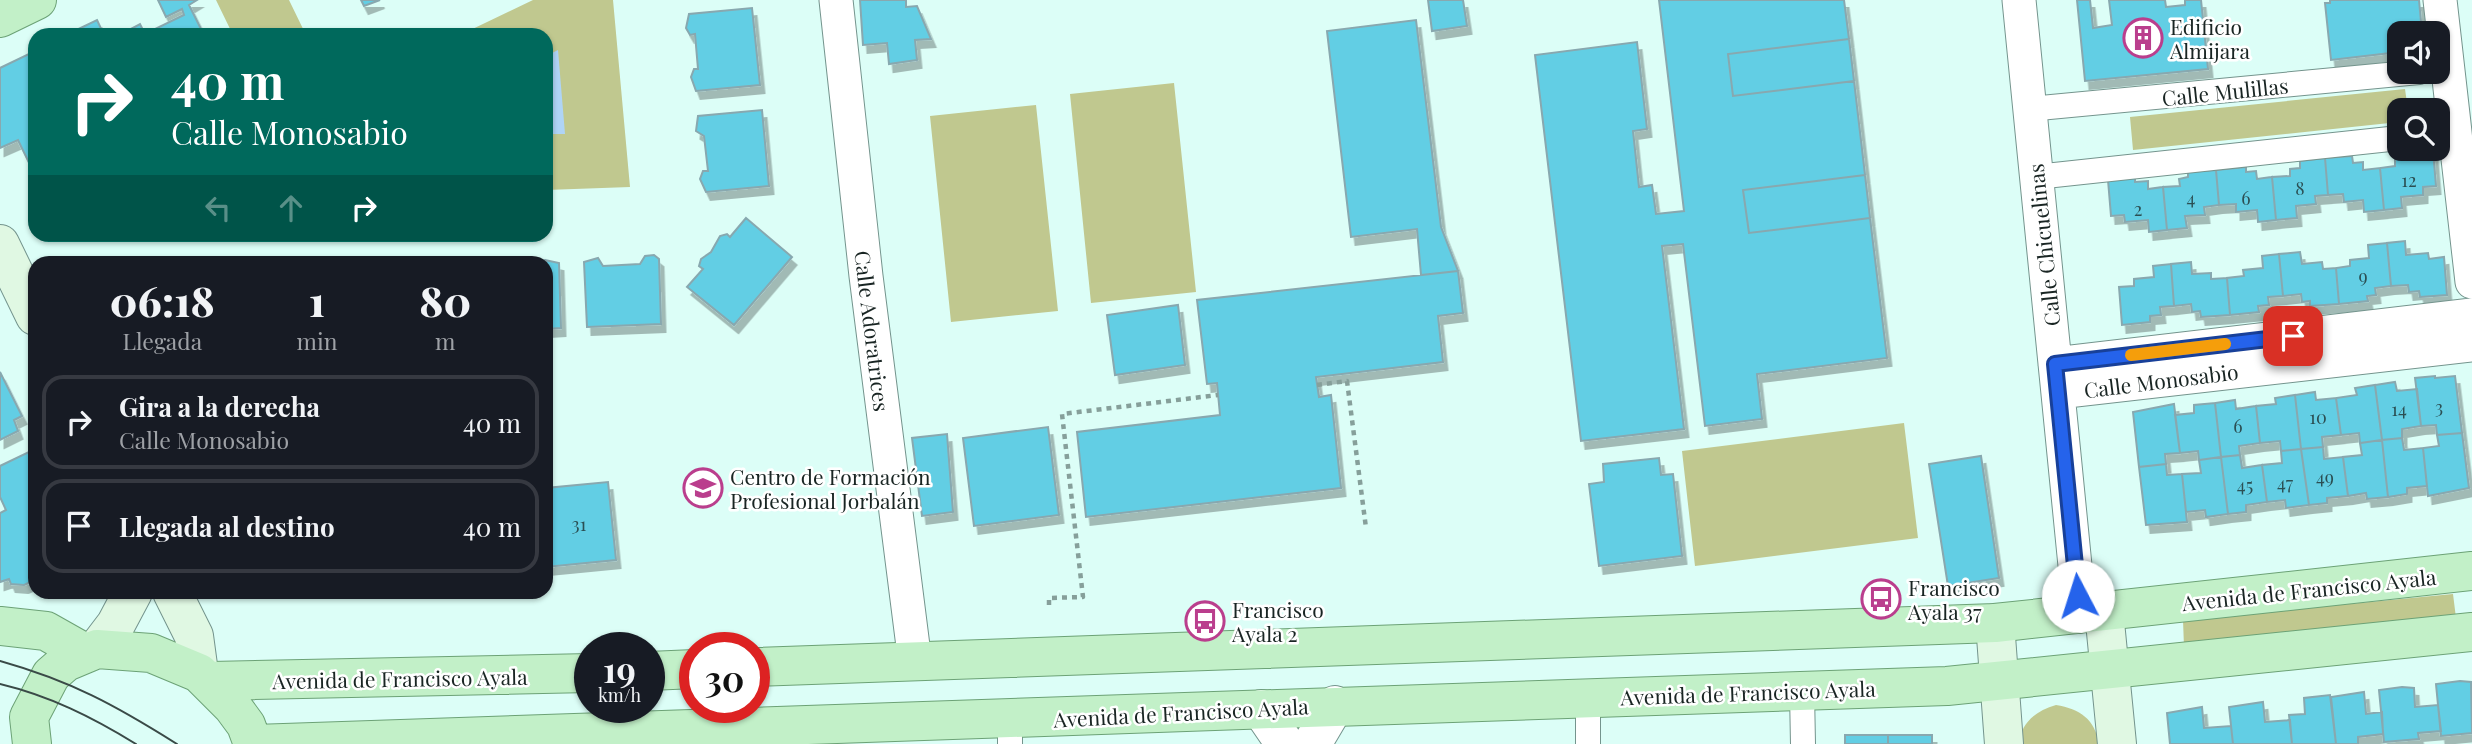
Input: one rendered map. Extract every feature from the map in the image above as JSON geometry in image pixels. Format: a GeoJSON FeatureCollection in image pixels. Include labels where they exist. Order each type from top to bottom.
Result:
{"type":"FeatureCollection","features":[{"type":"Feature","properties":{"kind":"main road"},"geometry":{"type":"LineString","coordinates":[[0,18],[37,0]]}},
{"type":"Feature","properties":{"kind":"main road"},"geometry":{"type":"LineString","coordinates":[[0,244],[28,302]]}},
{"type":"Feature","properties":{"kind":"main road","name":"Avenida de Francisco Ayala"},"geometry":{"type":"LineString","coordinates":[[770,667],[1995,623],[2472,571]]}},
{"type":"Feature","properties":{"kind":"main road"},"geometry":{"type":"LineString","coordinates":[[0,730],[29,744],[29,717],[39,694],[66,662],[91,651],[117,624],[129,599]]}},
{"type":"Feature","properties":{"kind":"main road"},"geometry":{"type":"LineString","coordinates":[[176,599],[194,636],[205,677],[246,725],[253,744]]}},
{"type":"Feature","properties":{"kind":"main road"},"geometry":{"type":"LineString","coordinates":[[2092,614],[2109,670],[2117,744]]}},
{"type":"Feature","properties":{"kind":"main road"},"geometry":{"type":"LineString","coordinates":[[1995,623],[2004,744]]}},
{"type":"Feature","properties":{"kind":"main road"},"geometry":{"type":"LineString","coordinates":[[0,626],[46,631],[91,651],[151,653],[205,677]]}},
{"type":"Feature","properties":{"kind":"main road","name":"Avenida de Francisco Ayala"},"geometry":{"type":"LineString","coordinates":[[253,744],[1010,731],[1335,705],[1802,692],[2001,680],[2472,632]]}},
{"type":"Feature","properties":{"kind":"main road","name":"Avenida de Francisco Ayala"},"geometry":{"type":"LineString","coordinates":[[205,677],[574,673]]}},
{"type":"Feature","properties":{"kind":"street","name":"Calle Adoratrices"},"geometry":{"type":"LineString","coordinates":[[836,0],[866,276],[915,662]]}},
{"type":"Feature","properties":{"kind":"street","name":"Calle Chicuelinas"},"geometry":{"type":"LineString","coordinates":[[2019,0],[2057,378],[2092,614]]}},
{"type":"Feature","properties":{"kind":"street"},"geometry":{"type":"LineString","coordinates":[[2438,21],[2440,0]]}},
{"type":"Feature","properties":{"kind":"street","name":"Calle Mulillas"},"geometry":{"type":"LineString","coordinates":[[2030,109],[2387,75]]}},
{"type":"Feature","properties":{"kind":"street"},"geometry":{"type":"LineString","coordinates":[[2036,177],[2387,139]]}},
{"type":"Feature","properties":{"kind":"street"},"geometry":{"type":"LineString","coordinates":[[2450,156],[2472,282]]}},
{"type":"Feature","properties":{"kind":"street","name":"Calle Monosabio"},"geometry":{"type":"LineString","coordinates":[[2057,378],[2472,315]]}},
{"type":"Feature","properties":{"kind":"street","name":"Calle Monosabio"},"geometry":{"type":"LineString","coordinates":[[2057,378],[2472,345]]}},
{"type":"Feature","properties":{"kind":"street"},"geometry":{"type":"LineString","coordinates":[[1802,692],[1803,744]]}},
{"type":"Feature","properties":{"kind":"street"},"geometry":{"type":"LineString","coordinates":[[1588,697],[1588,744]]}},
{"type":"Feature","properties":{"kind":"street"},"geometry":{"type":"LineString","coordinates":[[1312,744],[1335,705]]}},
{"type":"Feature","properties":{"kind":"street"},"geometry":{"type":"LineString","coordinates":[[1261,709],[1285,744]]}},
{"type":"Feature","properties":{"kind":"path"},"geometry":{"type":"LineString","coordinates":[[1317,385],[1347,381],[1366,527]]}},
{"type":"Feature","properties":{"kind":"path"},"geometry":{"type":"LineString","coordinates":[[1049,605],[1049,598],[1083,597],[1062,414],[1218,395]]}},
{"type":"Feature","properties":{"kind":"green space"},"geometry":{"type":"Polygon","coordinates":[[[216,0],[289,0],[303,28],[230,28],[216,0]]]}},
{"type":"Feature","properties":{"kind":"green space"},"geometry":{"type":"Polygon","coordinates":[[[533,0],[613,0],[630,187],[553,190],[553,28],[475,28],[533,0]]]}},
{"type":"Feature","properties":{"kind":"green space"},"geometry":{"type":"Polygon","coordinates":[[[1174,83],[1196,292],[1091,303],[1070,94],[1174,83]]]}},
{"type":"Feature","properties":{"kind":"green space"},"geometry":{"type":"Polygon","coordinates":[[[2405,89],[2406,98],[2387,98],[2387,123],[2133,150],[2130,117],[2405,89]]]}},
{"type":"Feature","properties":{"kind":"green space"},"geometry":{"type":"Polygon","coordinates":[[[1036,105],[1058,311],[951,322],[930,116],[1036,105]]]}},
{"type":"Feature","properties":{"kind":"green space"},"geometry":{"type":"Polygon","coordinates":[[[1904,423],[1918,538],[1695,566],[1682,451],[1904,423]]]}},
{"type":"Feature","properties":{"kind":"green space"},"geometry":{"type":"Polygon","coordinates":[[[2453,594],[2456,618],[2184,647],[2183,620],[2453,594]]]}},
{"type":"Feature","properties":{"kind":"green space"},"geometry":{"type":"Polygon","coordinates":[[[2056,705],[2072,709],[2085,717],[2094,728],[2099,744],[2019,744],[2023,729],[2031,718],[2056,705]]]}},
{"type":"Feature","properties":{"kind":"water"},"geometry":{"type":"Polygon","coordinates":[[[558,50],[565,134],[553,134],[553,52],[558,50]]]}},
{"type":"Feature","properties":{"kind":"building"},"geometry":{"type":"Polygon","coordinates":[[[158,0],[197,0],[189,5],[200,28],[157,28],[184,15],[182,9],[166,17],[158,0]]]}},
{"type":"Feature","properties":{"kind":"building"},"geometry":{"type":"Polygon","coordinates":[[[361,0],[380,0],[364,6],[361,0]]]}},
{"type":"Feature","properties":{"kind":"building"},"geometry":{"type":"Polygon","coordinates":[[[860,0],[906,0],[906,7],[917,6],[931,39],[915,40],[917,60],[889,64],[887,43],[863,45],[860,0]]]}},
{"type":"Feature","properties":{"kind":"building"},"geometry":{"type":"Polygon","coordinates":[[[1428,0],[1463,0],[1467,26],[1432,31],[1428,0]]]}},
{"type":"Feature","properties":{"kind":"building"},"geometry":{"type":"Polygon","coordinates":[[[1659,0],[1844,0],[1849,39],[1728,54],[1733,96],[1854,81],[1865,175],[1743,190],[1749,233],[1870,218],[1887,358],[1757,374],[1762,419],[1705,426],[1683,244],[1662,246],[1684,429],[1581,441],[1535,55],[1637,42],[1647,129],[1633,131],[1639,187],[1652,185],[1656,214],[1684,211],[1659,0]]]}},
{"type":"Feature","properties":{"kind":"building","name":"Edificio Almijara"},"geometry":{"type":"Polygon","coordinates":[[[2077,0],[2090,0],[2093,28],[2112,25],[2109,0],[2165,0],[2166,7],[2185,5],[2185,0],[2201,0],[2208,69],[2085,81],[2077,0]]]}},
{"type":"Feature","properties":{"kind":"building"},"geometry":{"type":"Polygon","coordinates":[[[2330,0],[2419,0],[2421,21],[2387,21],[2387,53],[2331,60],[2325,3],[2330,3],[2330,0]]]}},
{"type":"Feature","properties":{"kind":"building"},"geometry":{"type":"Polygon","coordinates":[[[752,8],[760,85],[696,91],[691,77],[694,69],[698,69],[695,34],[690,35],[686,28],[689,14],[752,8]]]}},
{"type":"Feature","properties":{"kind":"building"},"geometry":{"type":"Polygon","coordinates":[[[97,20],[101,28],[80,28],[97,20]]]}},
{"type":"Feature","properties":{"kind":"building"},"geometry":{"type":"Polygon","coordinates":[[[1416,20],[1441,227],[1458,271],[1421,275],[1417,229],[1351,237],[1327,31],[1416,20]]]}},
{"type":"Feature","properties":{"kind":"building"},"geometry":{"type":"Polygon","coordinates":[[[1849,39],[1854,81],[1733,96],[1728,54],[1849,39]]]}},
{"type":"Feature","properties":{"kind":"building"},"geometry":{"type":"Polygon","coordinates":[[[28,54],[28,161],[18,140],[0,148],[0,68],[28,54]]]}},
{"type":"Feature","properties":{"kind":"building"},"geometry":{"type":"Polygon","coordinates":[[[762,110],[769,186],[706,192],[700,179],[703,171],[708,171],[704,136],[696,131],[698,116],[762,110]]]}},
{"type":"Feature","properties":{"kind":"building"},"geometry":{"type":"Polygon","coordinates":[[[2352,156],[2353,163],[2363,162],[2363,170],[2380,168],[2384,210],[2364,212],[2363,200],[2344,202],[2343,194],[2328,195],[2325,158],[2352,156]]]}},
{"type":"Feature","properties":{"kind":"building"},"geometry":{"type":"Polygon","coordinates":[[[2325,158],[2328,195],[2315,196],[2316,204],[2296,206],[2297,218],[2276,220],[2272,177],[2290,176],[2290,169],[2300,168],[2300,161],[2325,158]]]}},
{"type":"Feature","properties":{"kind":"building"},"geometry":{"type":"Polygon","coordinates":[[[2395,161],[2434,161],[2436,186],[2423,187],[2423,195],[2401,197],[2402,208],[2384,210],[2380,168],[2395,166],[2395,161]]]}},
{"type":"Feature","properties":{"kind":"building"},"geometry":{"type":"Polygon","coordinates":[[[2246,167],[2246,172],[2256,171],[2257,179],[2272,177],[2276,220],[2258,222],[2257,210],[2236,212],[2236,204],[2219,205],[2216,170],[2246,167]]]}},
{"type":"Feature","properties":{"kind":"building"},"geometry":{"type":"Polygon","coordinates":[[[2216,170],[2219,205],[2204,207],[2205,215],[2185,216],[2187,228],[2167,230],[2163,187],[2180,186],[2179,179],[2188,177],[2188,172],[2216,170]]]}},
{"type":"Feature","properties":{"kind":"building"},"geometry":{"type":"Polygon","coordinates":[[[1865,175],[1870,218],[1749,233],[1743,190],[1865,175]]]}},
{"type":"Feature","properties":{"kind":"building"},"geometry":{"type":"Polygon","coordinates":[[[2135,177],[2135,182],[2148,181],[2148,189],[2163,187],[2167,230],[2149,232],[2148,220],[2125,222],[2124,215],[2111,216],[2108,180],[2135,177]]]}},
{"type":"Feature","properties":{"kind":"building"},"geometry":{"type":"Polygon","coordinates":[[[746,218],[792,257],[734,325],[687,287],[703,269],[699,266],[701,259],[711,252],[720,236],[727,234],[730,237],[746,218]]]}},
{"type":"Feature","properties":{"kind":"building"},"geometry":{"type":"Polygon","coordinates":[[[2405,241],[2406,255],[2428,253],[2429,259],[2444,257],[2447,295],[2420,297],[2419,291],[2409,292],[2408,285],[2391,286],[2387,243],[2405,241]]]}},
{"type":"Feature","properties":{"kind":"building"},"geometry":{"type":"Polygon","coordinates":[[[2387,243],[2391,286],[2375,288],[2376,295],[2367,296],[2368,301],[2339,304],[2336,268],[2350,266],[2350,260],[2369,258],[2368,245],[2387,243]]]}},
{"type":"Feature","properties":{"kind":"building"},"geometry":{"type":"Polygon","coordinates":[[[2300,252],[2302,264],[2322,262],[2323,269],[2336,268],[2339,304],[2310,306],[2310,301],[2302,302],[2301,294],[2283,296],[2279,254],[2300,252]]]}},
{"type":"Feature","properties":{"kind":"building"},"geometry":{"type":"Polygon","coordinates":[[[2279,254],[2283,296],[2268,297],[2269,305],[2258,306],[2259,312],[2230,315],[2227,278],[2244,276],[2243,270],[2263,268],[2262,256],[2279,254]]]}},
{"type":"Feature","properties":{"kind":"building"},"geometry":{"type":"Polygon","coordinates":[[[654,255],[659,259],[661,324],[587,327],[584,262],[598,258],[603,266],[640,264],[645,256],[654,255]]]}},
{"type":"Feature","properties":{"kind":"building"},"geometry":{"type":"Polygon","coordinates":[[[553,262],[559,263],[561,328],[553,329],[553,262]]]}},
{"type":"Feature","properties":{"kind":"building"},"geometry":{"type":"Polygon","coordinates":[[[2191,262],[2192,274],[2211,273],[2211,279],[2227,278],[2230,315],[2201,317],[2200,311],[2192,312],[2191,304],[2174,306],[2171,264],[2191,262]]]}},
{"type":"Feature","properties":{"kind":"building"},"geometry":{"type":"Polygon","coordinates":[[[2171,264],[2174,306],[2160,307],[2161,315],[2150,316],[2150,322],[2122,325],[2119,287],[2134,286],[2134,279],[2154,277],[2153,266],[2171,264]]]}},
{"type":"Feature","properties":{"kind":"building"},"geometry":{"type":"Polygon","coordinates":[[[1458,271],[1463,313],[1438,316],[1443,362],[1316,377],[1319,397],[1331,395],[1341,488],[1086,517],[1077,432],[1220,415],[1217,383],[1207,384],[1197,300],[1458,271]]]}},
{"type":"Feature","properties":{"kind":"building"},"geometry":{"type":"Polygon","coordinates":[[[1178,305],[1185,365],[1115,375],[1107,315],[1178,305]]]}},
{"type":"Feature","properties":{"kind":"building"},"geometry":{"type":"Polygon","coordinates":[[[0,372],[22,416],[14,420],[18,431],[0,440],[0,372]]]}},
{"type":"Feature","properties":{"kind":"building"},"geometry":{"type":"Polygon","coordinates":[[[2455,376],[2462,433],[2437,435],[2436,425],[2421,426],[2415,378],[2455,376]]]}},
{"type":"Feature","properties":{"kind":"building"},"geometry":{"type":"Polygon","coordinates":[[[2395,382],[2397,391],[2417,389],[2421,426],[2402,429],[2402,438],[2382,440],[2375,385],[2395,382]]]}},
{"type":"Feature","properties":{"kind":"building"},"geometry":{"type":"Polygon","coordinates":[[[2375,385],[2382,440],[2360,443],[2359,433],[2341,435],[2336,398],[2357,395],[2355,388],[2375,385]]]}},
{"type":"Feature","properties":{"kind":"building"},"geometry":{"type":"Polygon","coordinates":[[[2315,392],[2316,400],[2336,398],[2341,435],[2322,437],[2323,447],[2301,449],[2295,395],[2315,392]]]}},
{"type":"Feature","properties":{"kind":"building"},"geometry":{"type":"Polygon","coordinates":[[[2295,395],[2301,449],[2281,451],[2280,441],[2260,443],[2256,406],[2276,404],[2275,398],[2295,395]]]}},
{"type":"Feature","properties":{"kind":"building"},"geometry":{"type":"Polygon","coordinates":[[[2235,400],[2236,409],[2256,406],[2260,443],[2239,446],[2240,455],[2221,457],[2215,403],[2235,400]]]}},
{"type":"Feature","properties":{"kind":"building"},"geometry":{"type":"Polygon","coordinates":[[[2215,403],[2221,457],[2199,460],[2198,451],[2180,453],[2175,415],[2194,413],[2194,405],[2215,403]]]}},
{"type":"Feature","properties":{"kind":"building"},"geometry":{"type":"Polygon","coordinates":[[[2174,404],[2180,453],[2165,454],[2166,464],[2139,467],[2133,412],[2174,404]]]}},
{"type":"Feature","properties":{"kind":"building"},"geometry":{"type":"Polygon","coordinates":[[[1048,427],[1059,515],[974,526],[963,438],[1048,427]]]}},
{"type":"Feature","properties":{"kind":"building"},"geometry":{"type":"Polygon","coordinates":[[[2462,433],[2469,488],[2428,496],[2423,448],[2439,446],[2437,435],[2462,433]]]}},
{"type":"Feature","properties":{"kind":"building"},"geometry":{"type":"Polygon","coordinates":[[[947,434],[953,512],[922,516],[912,438],[947,434]]]}},
{"type":"Feature","properties":{"kind":"building"},"geometry":{"type":"Polygon","coordinates":[[[2402,438],[2404,450],[2423,448],[2427,486],[2407,488],[2407,494],[2388,497],[2382,440],[2402,438]]]}},
{"type":"Feature","properties":{"kind":"building"},"geometry":{"type":"Polygon","coordinates":[[[2382,440],[2388,497],[2367,499],[2366,493],[2348,496],[2343,457],[2362,455],[2360,443],[2382,440]]]}},
{"type":"Feature","properties":{"kind":"building"},"geometry":{"type":"Polygon","coordinates":[[[2323,447],[2324,459],[2343,457],[2348,496],[2327,498],[2327,503],[2309,505],[2301,449],[2323,447]]]}},
{"type":"Feature","properties":{"kind":"building"},"geometry":{"type":"Polygon","coordinates":[[[2301,449],[2309,505],[2286,508],[2285,500],[2267,502],[2262,465],[2282,463],[2281,451],[2301,449]]]}},
{"type":"Feature","properties":{"kind":"building"},"geometry":{"type":"Polygon","coordinates":[[[28,452],[28,583],[24,585],[11,584],[9,579],[0,582],[0,513],[6,510],[0,497],[0,466],[28,452]]]}},
{"type":"Feature","properties":{"kind":"building"},"geometry":{"type":"Polygon","coordinates":[[[2240,455],[2242,468],[2262,465],[2267,502],[2246,505],[2246,512],[2228,514],[2221,457],[2240,455]]]}},
{"type":"Feature","properties":{"kind":"building"},"geometry":{"type":"Polygon","coordinates":[[[1981,456],[1999,578],[1948,586],[1929,464],[1981,456]]]}},
{"type":"Feature","properties":{"kind":"building"},"geometry":{"type":"Polygon","coordinates":[[[2221,457],[2228,514],[2206,517],[2205,510],[2186,512],[2182,474],[2201,473],[2199,460],[2221,457]]]}},
{"type":"Feature","properties":{"kind":"building"},"geometry":{"type":"Polygon","coordinates":[[[1659,458],[1661,475],[1673,474],[1682,556],[1599,566],[1589,484],[1604,482],[1603,464],[1659,458]]]}},
{"type":"Feature","properties":{"kind":"building"},"geometry":{"type":"Polygon","coordinates":[[[2166,464],[2167,475],[2182,474],[2187,522],[2146,525],[2139,467],[2166,464]]]}},
{"type":"Feature","properties":{"kind":"building"},"geometry":{"type":"Polygon","coordinates":[[[608,482],[616,560],[553,566],[553,487],[608,482]]]}},
{"type":"Feature","properties":{"kind":"building"},"geometry":{"type":"Polygon","coordinates":[[[2471,682],[2472,733],[2441,736],[2436,684],[2471,682]]]}},
{"type":"Feature","properties":{"kind":"building"},"geometry":{"type":"Polygon","coordinates":[[[2414,688],[2415,707],[2438,705],[2441,731],[2418,733],[2419,739],[2384,742],[2379,690],[2414,688]]]}},
{"type":"Feature","properties":{"kind":"building"},"geometry":{"type":"Polygon","coordinates":[[[2364,692],[2366,714],[2382,712],[2383,734],[2358,737],[2358,744],[2336,744],[2331,697],[2364,692]]]}},
{"type":"Feature","properties":{"kind":"building"},"geometry":{"type":"Polygon","coordinates":[[[2330,695],[2336,744],[2292,744],[2289,715],[2305,714],[2304,698],[2330,695]]]}},
{"type":"Feature","properties":{"kind":"building"},"geometry":{"type":"Polygon","coordinates":[[[2263,702],[2265,722],[2290,720],[2292,744],[2233,744],[2229,707],[2263,702]]]}},
{"type":"Feature","properties":{"kind":"building"},"geometry":{"type":"Polygon","coordinates":[[[2202,707],[2204,728],[2231,726],[2233,744],[2170,744],[2167,713],[2202,707]]]}},
{"type":"Feature","properties":{"kind":"building"},"geometry":{"type":"Polygon","coordinates":[[[1845,735],[1888,735],[1888,744],[1845,744],[1845,735]]]}},
{"type":"Feature","properties":{"kind":"building"},"geometry":{"type":"Polygon","coordinates":[[[1888,735],[1932,735],[1932,744],[1888,744],[1888,735]]]}},
{"type":"Feature","properties":{"kind":"tram line"},"geometry":{"type":"LineString","coordinates":[[0,661],[92,695],[177,744]]}},
{"type":"Feature","properties":{"kind":"tram line"},"geometry":{"type":"LineString","coordinates":[[0,684],[70,708],[136,744]]}},
{"type":"Feature","properties":{"kind":"slow traffic"},"geometry":{"type":"LineString","coordinates":[[2131,355],[2225,344]]}},
{"type":"Feature","properties":{"kind":"place","name":"Edificio Almijara"},"geometry":{"type":"Point","coordinates":[2143,38]}},
{"type":"Feature","properties":{"kind":"place","name":"Centro de Formación Profesional Jorbalán"},"geometry":{"type":"Point","coordinates":[703,488]}},
{"type":"Feature","properties":{"kind":"place","name":"Francisco Ayala 37"},"geometry":{"type":"Point","coordinates":[1881,599]}},
{"type":"Feature","properties":{"kind":"place","name":"Francisco Ayala 2"},"geometry":{"type":"Point","coordinates":[1205,621]}},
{"type":"Feature","properties":{"kind":"route"},"geometry":{"type":"LineString","coordinates":[[2078,596],[2055,364],[2293,336]]}}]}
